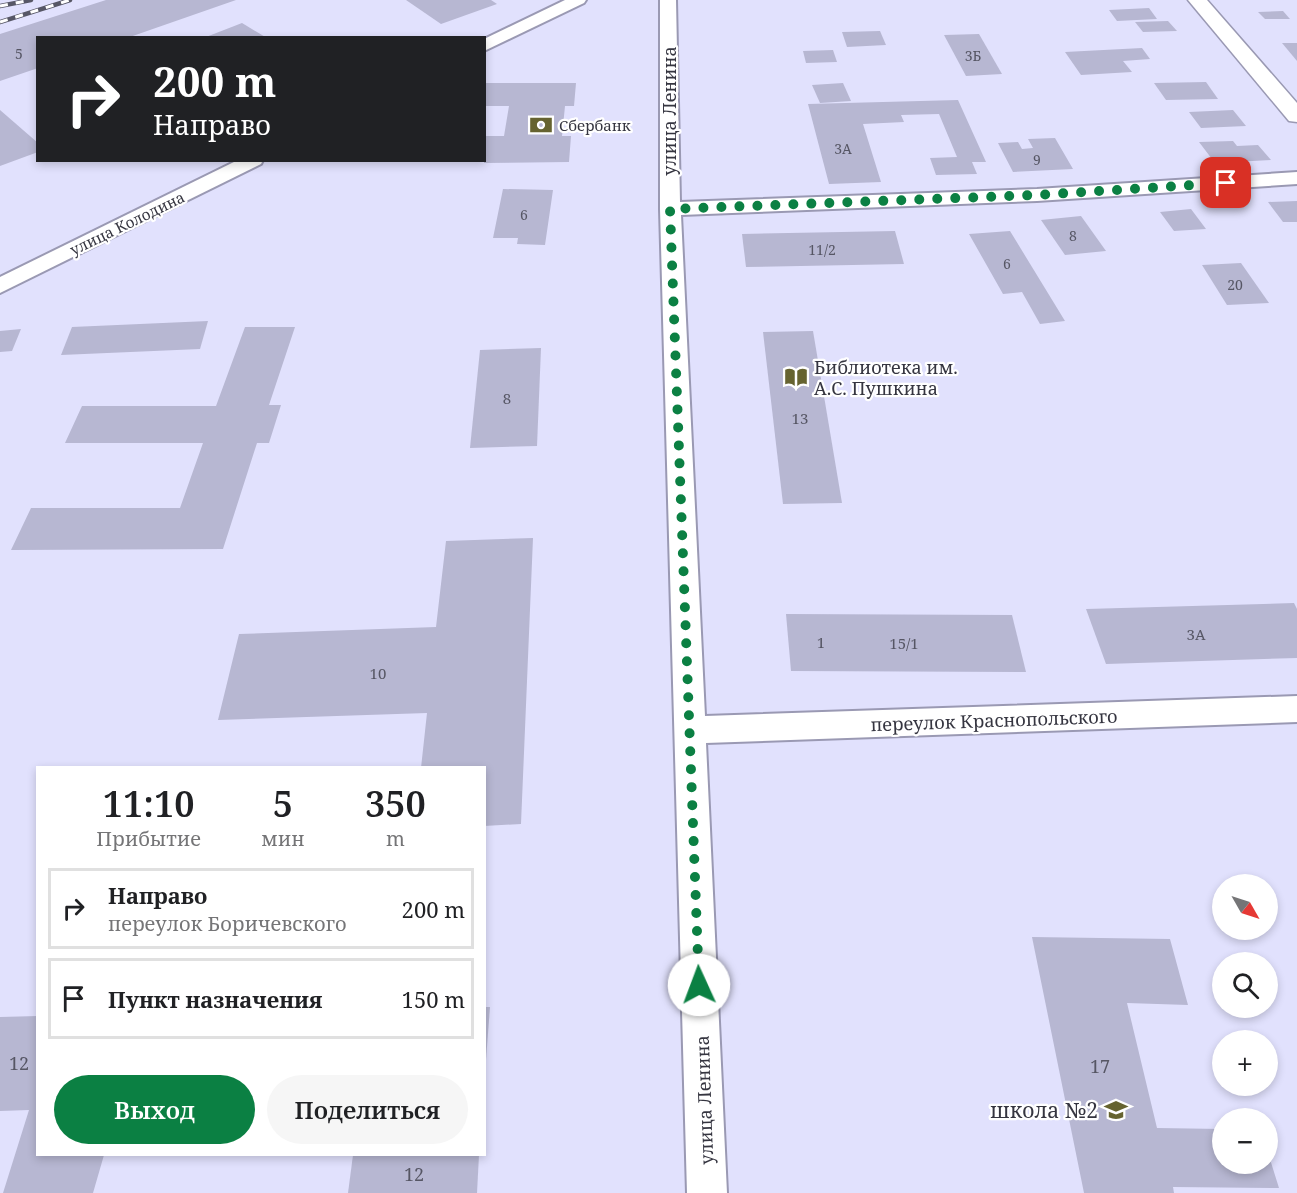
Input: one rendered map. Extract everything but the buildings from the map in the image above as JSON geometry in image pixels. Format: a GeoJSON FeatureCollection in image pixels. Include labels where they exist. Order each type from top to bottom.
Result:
{"type":"FeatureCollection","features":[{"type":"Feature","properties":{"kind":"street"},"geometry":{"type":"LineString","coordinates":[[486,45],[578,0]]}},
{"type":"Feature","properties":{"kind":"street","name":"улица Ленина"},"geometry":{"type":"LineString","coordinates":[[668,0],[670,209],[707,1193]]}},
{"type":"Feature","properties":{"kind":"street"},"geometry":{"type":"LineString","coordinates":[[1197,0],[1297,116]]}},
{"type":"Feature","properties":{"kind":"street","name":"улица Колодина"},"geometry":{"type":"LineString","coordinates":[[0,286],[250,162]]}},
{"type":"Feature","properties":{"kind":"street"},"geometry":{"type":"LineString","coordinates":[[670,209],[1037,195],[1297,178]]}},
{"type":"Feature","properties":{"kind":"street","name":"переулок Краснопольского"},"geometry":{"type":"LineString","coordinates":[[690,730],[1297,709]]}},
{"type":"Feature","properties":{"kind":"railway"},"geometry":{"type":"LineString","coordinates":[[0,6],[31,0]]}},
{"type":"Feature","properties":{"kind":"railway"},"geometry":{"type":"LineString","coordinates":[[0,22],[70,0]]}},
{"type":"Feature","properties":{"kind":"place","name":"Сбербанк"},"geometry":{"type":"Point","coordinates":[541,125]}},
{"type":"Feature","properties":{"kind":"place","name":"Библиотека им. А.С. Пушкина"},"geometry":{"type":"Point","coordinates":[796,377]}},
{"type":"Feature","properties":{"kind":"place","name":"школа №2"},"geometry":{"type":"Point","coordinates":[1116,1110]}},
{"type":"Feature","properties":{"kind":"route"},"geometry":{"type":"LineString","coordinates":[[699,985],[670,209],[1037,195],[1226,183]]}}]}
